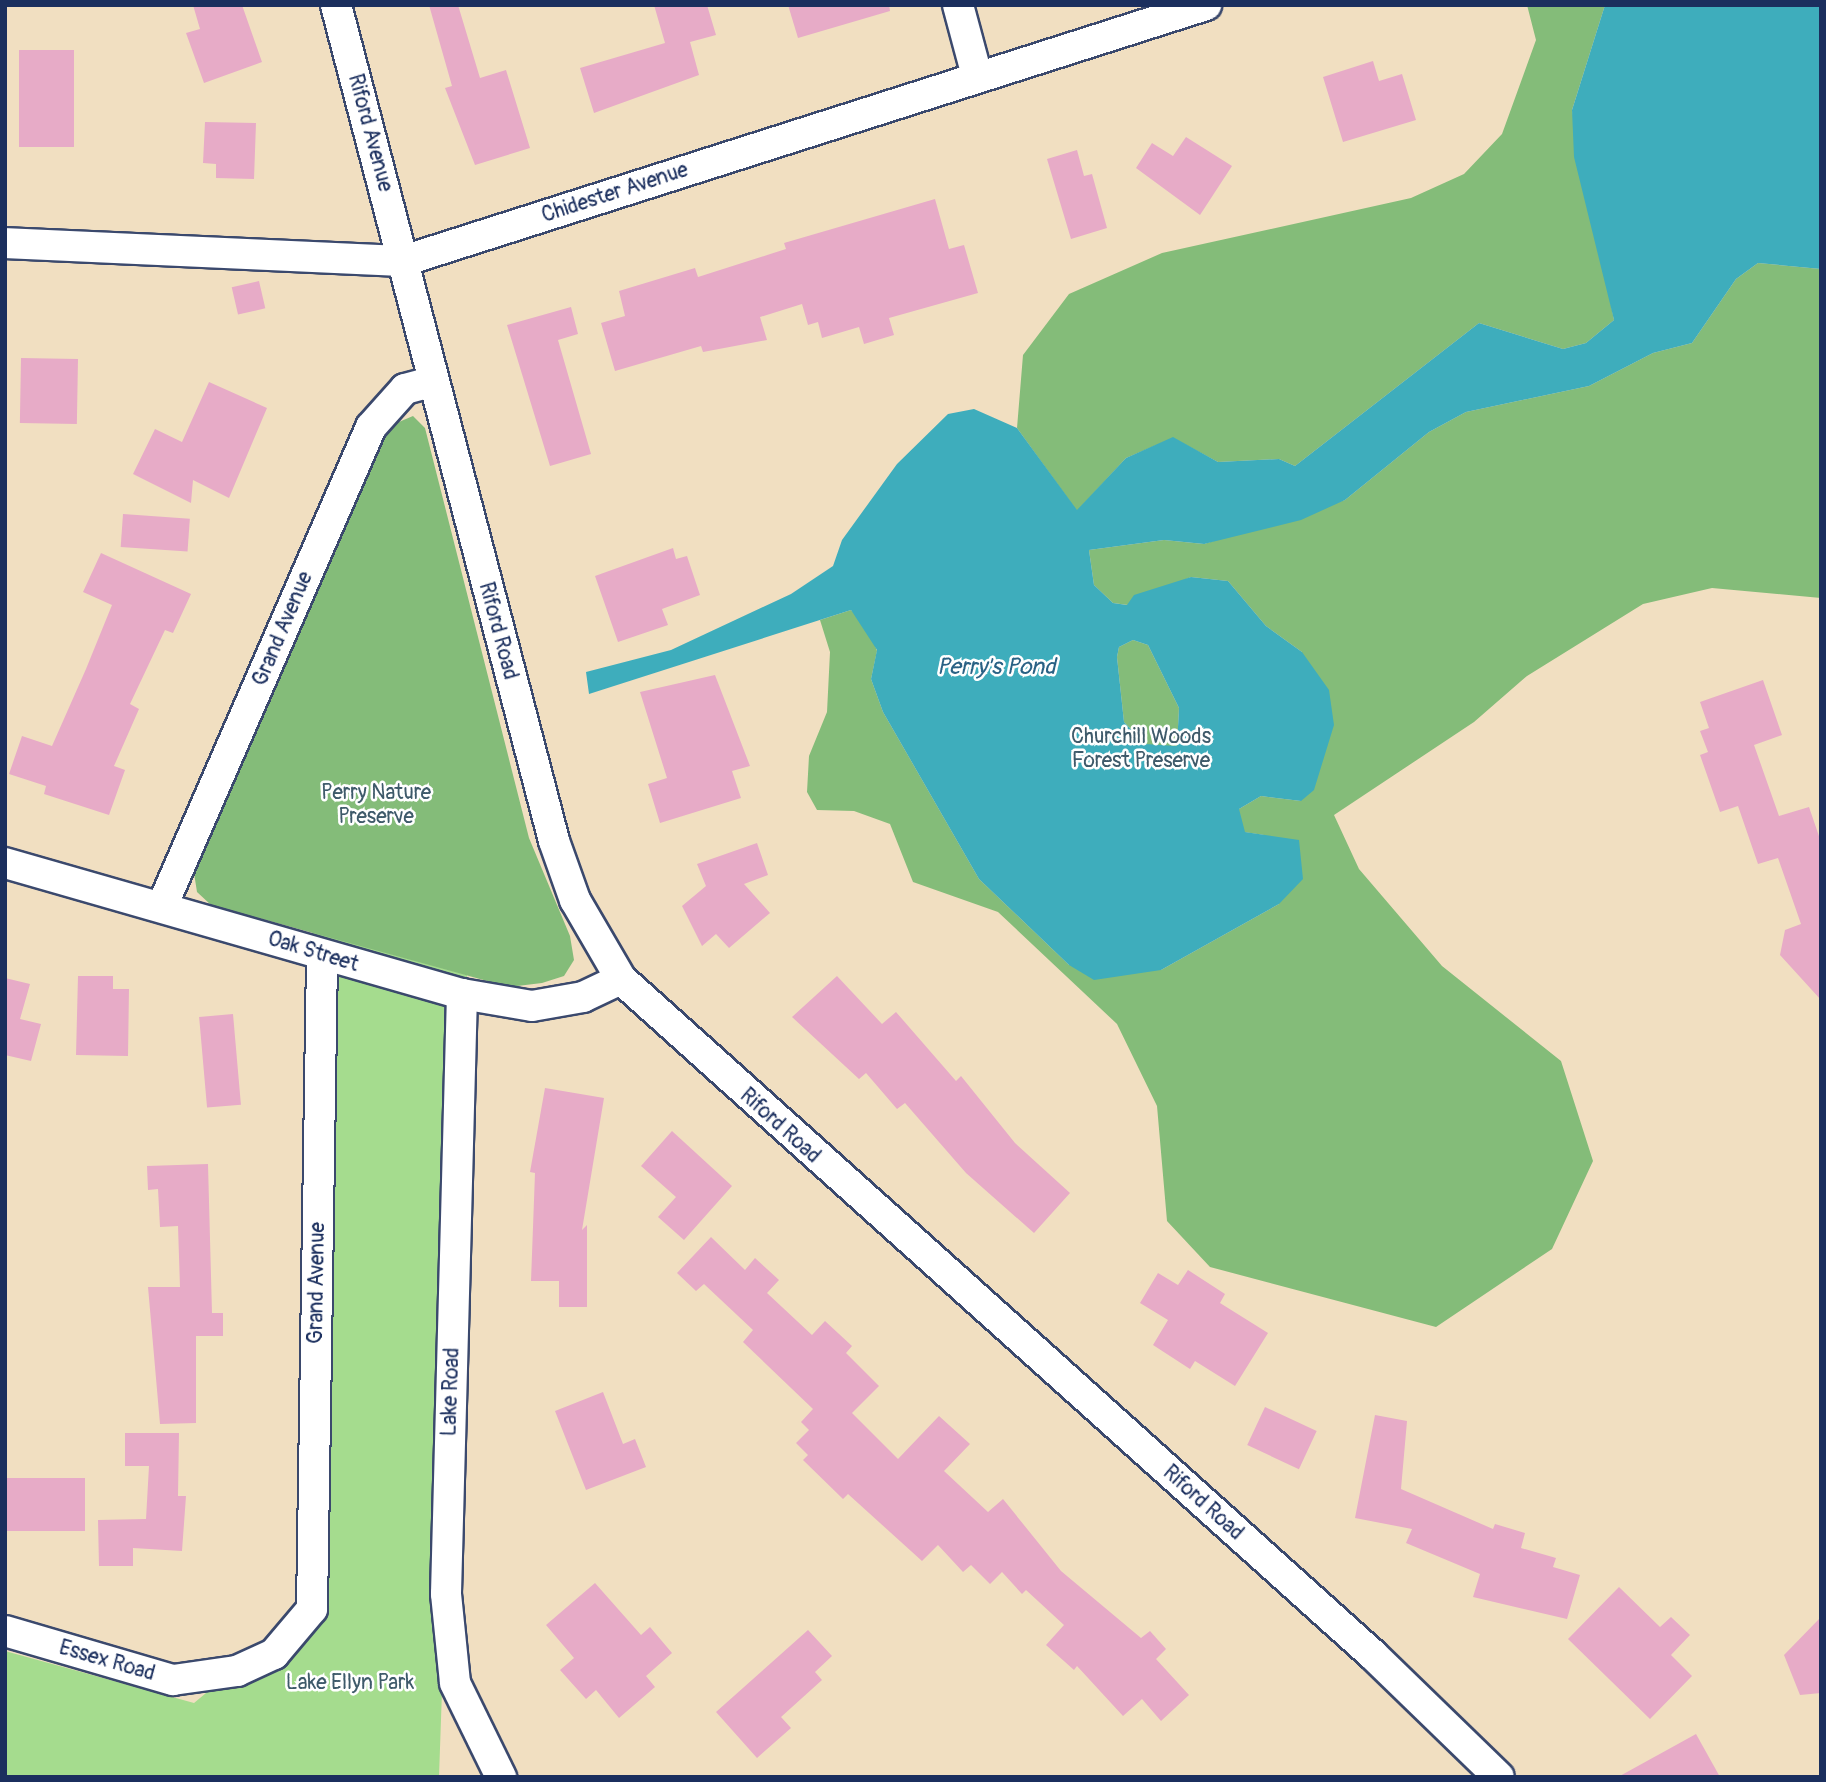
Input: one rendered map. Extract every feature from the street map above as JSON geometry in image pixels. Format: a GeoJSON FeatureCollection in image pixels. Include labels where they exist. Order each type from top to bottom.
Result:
{"type":"FeatureCollection","features":[{"type":"Feature","properties":{"kind":"street","name":"Riford Avenue"},"geometry":{"type":"LineString","coordinates":[[337,5],[403,261]]}},
{"type":"Feature","properties":{"kind":"street"},"geometry":{"type":"LineString","coordinates":[[958,5],[976,76]]}},
{"type":"Feature","properties":{"kind":"street","name":"Chidester Avenue"},"geometry":{"type":"LineString","coordinates":[[5,243],[403,261],[976,76],[1206,5]]}},
{"type":"Feature","properties":{"kind":"street","name":"Riford Road"},"geometry":{"type":"LineString","coordinates":[[403,261],[432,382],[554,841],[575,900],[621,979],[1373,1655],[1499,1777]]}},
{"type":"Feature","properties":{"kind":"street","name":"Grand Avenue"},"geometry":{"type":"LineString","coordinates":[[163,904],[370,427],[405,389],[432,382]]}},
{"type":"Feature","properties":{"kind":"street","name":"Oak Street"},"geometry":{"type":"LineString","coordinates":[[5,863],[163,904],[322,956],[462,995],[532,1006],[583,996],[621,979]]}},
{"type":"Feature","properties":{"kind":"street","name":"Grand Avenue"},"geometry":{"type":"LineString","coordinates":[[312,1609],[322,956]]}},
{"type":"Feature","properties":{"kind":"street","name":"Lake Road"},"geometry":{"type":"LineString","coordinates":[[462,995],[446,1594],[455,1683],[501,1777]]}},
{"type":"Feature","properties":{"kind":"street","name":"Essex Road"},"geometry":{"type":"LineString","coordinates":[[5,1631],[173,1680],[237,1671],[274,1654],[312,1609]]}},
{"type":"Feature","properties":{"kind":"green space"},"geometry":{"type":"Polygon","coordinates":[[[1527,5],[1605,5],[1572,110],[1614,320],[1586,343],[1563,349],[1479,323],[1295,466],[1279,459],[1218,462],[1173,438],[1126,458],[1077,511],[1017,428],[1023,355],[1069,294],[1162,253],[1411,198],[1464,174],[1502,134],[1536,40],[1527,5]]]}},
{"type":"Feature","properties":{"kind":"green space"},"geometry":{"type":"Polygon","coordinates":[[[1758,263],[1821,269],[1821,598],[1712,588],[1643,604],[1527,676],[1474,722],[1334,815],[1359,869],[1442,966],[1561,1061],[1593,1161],[1552,1249],[1436,1327],[1210,1267],[1167,1221],[1157,1106],[1117,1024],[998,912],[913,882],[890,824],[854,811],[817,810],[807,792],[809,756],[827,712],[830,652],[820,620],[851,610],[870,631],[877,651],[871,679],[883,712],[979,879],[1069,965],[1161,970],[1279,904],[1264,835],[1244,832],[1238,822],[1239,809],[1261,796],[1301,801],[1302,652],[1266,626],[1228,581],[1191,577],[1128,605],[1113,603],[1094,585],[1089,550],[1164,540],[1204,544],[1345,500],[1429,432],[1466,412],[1589,386],[1653,353],[1692,343],[1736,279],[1758,263]]]}},
{"type":"Feature","properties":{"kind":"green space","name":"Perry Nature Preserve"},"geometry":{"type":"Polygon","coordinates":[[[413,416],[425,428],[529,838],[570,936],[574,960],[564,976],[542,983],[509,987],[211,905],[197,892],[194,873],[387,427],[413,416]]]}},
{"type":"Feature","properties":{"kind":"green space"},"geometry":{"type":"Polygon","coordinates":[[[1133,640],[1148,645],[1179,708],[1177,746],[1164,750],[1145,744],[1124,722],[1117,657],[1119,647],[1133,640]]]}},
{"type":"Feature","properties":{"kind":"green space","name":"Lake Ellyn Park"},"geometry":{"type":"Polygon","coordinates":[[[312,932],[467,975],[439,1777],[5,1777],[5,1651],[194,1703],[259,1649],[301,1599],[312,932]]]}},
{"type":"Feature","properties":{"kind":"water","name":"Perry's Pond"},"geometry":{"type":"Polygon","coordinates":[[[1605,5],[1821,5],[1821,269],[1758,263],[1736,279],[1692,343],[1653,353],[1589,386],[1466,412],[1429,432],[1345,500],[1301,520],[1204,544],[1164,540],[1089,550],[1094,585],[1113,603],[1127,605],[1134,595],[1191,577],[1228,581],[1266,626],[1302,652],[1329,690],[1334,725],[1314,790],[1301,801],[1261,796],[1239,809],[1245,832],[1299,840],[1303,879],[1279,904],[1161,970],[1094,980],[1069,965],[979,879],[883,712],[871,679],[877,650],[851,610],[589,694],[586,672],[671,650],[791,594],[833,566],[842,540],[897,464],[948,414],[974,409],[1017,428],[1077,510],[1126,458],[1173,437],[1218,462],[1279,459],[1295,466],[1479,323],[1563,349],[1586,343],[1614,320],[1574,157],[1572,110],[1605,5]],[[1133,640],[1119,647],[1117,657],[1124,722],[1145,744],[1177,746],[1179,708],[1148,645],[1133,640]]]}},
{"type":"Feature","properties":{"kind":"building"},"geometry":{"type":"Polygon","coordinates":[[[193,5],[242,5],[262,62],[204,83],[186,33],[200,29],[193,5]]]}},
{"type":"Feature","properties":{"kind":"building"},"geometry":{"type":"Polygon","coordinates":[[[429,5],[458,5],[480,78],[506,70],[530,148],[475,165],[445,88],[452,86],[429,5]]]}},
{"type":"Feature","properties":{"kind":"building"},"geometry":{"type":"Polygon","coordinates":[[[654,5],[707,5],[716,35],[690,42],[699,75],[594,113],[580,68],[665,43],[654,5]]]}},
{"type":"Feature","properties":{"kind":"building"},"geometry":{"type":"Polygon","coordinates":[[[788,5],[889,5],[890,11],[798,38],[788,5]]]}},
{"type":"Feature","properties":{"kind":"building"},"geometry":{"type":"Polygon","coordinates":[[[19,50],[74,50],[74,147],[19,147],[19,50]]]}},
{"type":"Feature","properties":{"kind":"building"},"geometry":{"type":"Polygon","coordinates":[[[1373,61],[1379,81],[1402,74],[1416,120],[1343,142],[1323,77],[1373,61]]]}},
{"type":"Feature","properties":{"kind":"building"},"geometry":{"type":"Polygon","coordinates":[[[205,122],[256,123],[254,179],[216,178],[216,164],[203,163],[205,122]]]}},
{"type":"Feature","properties":{"kind":"building"},"geometry":{"type":"Polygon","coordinates":[[[1186,137],[1232,166],[1200,215],[1136,168],[1152,143],[1173,156],[1186,137]]]}},
{"type":"Feature","properties":{"kind":"building"},"geometry":{"type":"Polygon","coordinates":[[[1077,150],[1084,176],[1092,174],[1107,228],[1071,239],[1047,159],[1077,150]]]}},
{"type":"Feature","properties":{"kind":"building"},"geometry":{"type":"Polygon","coordinates":[[[935,199],[949,249],[964,245],[978,293],[889,318],[894,335],[864,344],[859,327],[822,338],[818,322],[808,325],[802,304],[760,317],[767,340],[703,352],[701,346],[615,371],[601,323],[625,316],[619,291],[695,268],[698,277],[786,249],[784,243],[935,199]]]}},
{"type":"Feature","properties":{"kind":"building"},"geometry":{"type":"Polygon","coordinates":[[[259,281],[265,308],[238,315],[232,287],[259,281]]]}},
{"type":"Feature","properties":{"kind":"building"},"geometry":{"type":"Polygon","coordinates":[[[571,307],[578,334],[558,340],[591,454],[550,466],[507,325],[571,307]]]}},
{"type":"Feature","properties":{"kind":"building"},"geometry":{"type":"Polygon","coordinates":[[[21,358],[78,359],[77,424],[20,423],[21,358]]]}},
{"type":"Feature","properties":{"kind":"building"},"geometry":{"type":"Polygon","coordinates":[[[209,382],[267,408],[229,498],[193,480],[191,503],[133,474],[155,429],[182,442],[209,382]]]}},
{"type":"Feature","properties":{"kind":"building"},"geometry":{"type":"Polygon","coordinates":[[[123,514],[190,519],[188,552],[121,547],[123,514]]]}},
{"type":"Feature","properties":{"kind":"building"},"geometry":{"type":"Polygon","coordinates":[[[673,548],[676,559],[687,556],[700,595],[662,609],[668,625],[618,642],[595,576],[673,548]]]}},
{"type":"Feature","properties":{"kind":"building"},"geometry":{"type":"Polygon","coordinates":[[[101,553],[191,594],[173,633],[165,630],[130,704],[139,709],[114,766],[125,770],[109,815],[44,794],[46,786],[9,774],[22,736],[52,746],[86,669],[112,605],[83,592],[101,553]]]}},
{"type":"Feature","properties":{"kind":"building"},"geometry":{"type":"Polygon","coordinates":[[[715,675],[750,766],[732,771],[741,798],[660,823],[648,784],[667,778],[640,692],[715,675]]]}},
{"type":"Feature","properties":{"kind":"building"},"geometry":{"type":"Polygon","coordinates":[[[1763,680],[1782,735],[1754,745],[1779,816],[1809,807],[1821,842],[1821,1000],[1780,955],[1785,930],[1801,924],[1778,858],[1758,864],[1738,806],[1720,812],[1700,755],[1708,752],[1700,731],[1709,728],[1700,702],[1763,680]]]}},
{"type":"Feature","properties":{"kind":"building"},"geometry":{"type":"Polygon","coordinates":[[[757,843],[768,875],[744,884],[770,913],[729,948],[716,934],[702,946],[682,906],[706,886],[697,864],[757,843]]]}},
{"type":"Feature","properties":{"kind":"building"},"geometry":{"type":"Polygon","coordinates":[[[78,976],[113,976],[113,989],[129,989],[128,1056],[76,1055],[78,976]]]}},
{"type":"Feature","properties":{"kind":"building"},"geometry":{"type":"Polygon","coordinates":[[[837,976],[882,1024],[896,1012],[956,1081],[961,1076],[1015,1143],[1070,1193],[1034,1233],[966,1173],[905,1103],[897,1109],[866,1073],[859,1079],[792,1017],[837,976]]]}},
{"type":"Feature","properties":{"kind":"building"},"geometry":{"type":"Polygon","coordinates":[[[5,978],[30,984],[20,1019],[41,1024],[31,1061],[5,1055],[5,978]]]}},
{"type":"Feature","properties":{"kind":"building"},"geometry":{"type":"Polygon","coordinates":[[[233,1014],[241,1105],[207,1108],[199,1017],[233,1014]]]}},
{"type":"Feature","properties":{"kind":"building"},"geometry":{"type":"Polygon","coordinates":[[[545,1088],[604,1098],[582,1230],[587,1225],[587,1307],[559,1307],[559,1281],[531,1281],[535,1173],[530,1172],[545,1088]]]}},
{"type":"Feature","properties":{"kind":"building"},"geometry":{"type":"Polygon","coordinates":[[[672,1131],[732,1186],[684,1240],[658,1217],[676,1197],[641,1166],[672,1131]]]}},
{"type":"Feature","properties":{"kind":"building"},"geometry":{"type":"Polygon","coordinates":[[[208,1164],[212,1313],[223,1313],[223,1336],[196,1336],[196,1423],[160,1424],[148,1287],[180,1287],[178,1226],[160,1227],[158,1189],[148,1190],[147,1166],[208,1164]]]}},
{"type":"Feature","properties":{"kind":"building"},"geometry":{"type":"Polygon","coordinates":[[[711,1237],[745,1270],[755,1258],[779,1280],[767,1293],[812,1335],[825,1321],[852,1346],[846,1353],[879,1386],[852,1413],[898,1459],[939,1416],[970,1444],[944,1471],[988,1512],[1003,1499],[1061,1571],[1141,1638],[1150,1631],[1166,1649],[1156,1659],[1189,1695],[1161,1721],[1142,1699],[1123,1716],[1077,1666],[1074,1670],[1046,1645],[1064,1625],[1026,1590],[1022,1594],[1002,1572],[990,1584],[971,1565],[963,1572],[938,1545],[922,1561],[848,1494],[843,1499],[803,1460],[808,1455],[796,1443],[809,1430],[801,1422],[813,1409],[743,1342],[753,1330],[704,1284],[696,1291],[677,1273],[711,1237]]]}},
{"type":"Feature","properties":{"kind":"building"},"geometry":{"type":"Polygon","coordinates":[[[1188,1270],[1225,1294],[1220,1303],[1268,1333],[1235,1386],[1195,1361],[1190,1369],[1153,1345],[1168,1320],[1140,1303],[1158,1273],[1178,1285],[1188,1270]]]}},
{"type":"Feature","properties":{"kind":"building"},"geometry":{"type":"Polygon","coordinates":[[[603,1392],[623,1444],[635,1439],[646,1467],[586,1490],[555,1411],[603,1392]]]}},
{"type":"Feature","properties":{"kind":"building"},"geometry":{"type":"Polygon","coordinates":[[[1265,1407],[1317,1431],[1299,1469],[1247,1445],[1265,1407]]]}},
{"type":"Feature","properties":{"kind":"building"},"geometry":{"type":"Polygon","coordinates":[[[1375,1415],[1407,1421],[1401,1489],[1493,1529],[1495,1524],[1525,1533],[1521,1548],[1556,1558],[1553,1567],[1580,1575],[1567,1619],[1473,1597],[1480,1574],[1406,1543],[1412,1529],[1355,1518],[1375,1415]]]}},
{"type":"Feature","properties":{"kind":"building"},"geometry":{"type":"Polygon","coordinates":[[[125,1433],[179,1433],[178,1496],[186,1496],[182,1551],[133,1548],[133,1566],[99,1566],[98,1520],[146,1519],[149,1466],[125,1466],[125,1433]]]}},
{"type":"Feature","properties":{"kind":"building"},"geometry":{"type":"Polygon","coordinates":[[[5,1478],[85,1478],[85,1531],[5,1531],[5,1478]]]}},
{"type":"Feature","properties":{"kind":"building"},"geometry":{"type":"Polygon","coordinates":[[[595,1583],[641,1635],[650,1627],[672,1653],[646,1676],[655,1687],[619,1718],[596,1690],[586,1699],[560,1670],[574,1658],[546,1625],[595,1583]]]}},
{"type":"Feature","properties":{"kind":"building"},"geometry":{"type":"Polygon","coordinates":[[[1619,1587],[1660,1627],[1671,1617],[1690,1635],[1671,1655],[1692,1676],[1650,1719],[1568,1639],[1619,1587]]]}},
{"type":"Feature","properties":{"kind":"building"},"geometry":{"type":"Polygon","coordinates":[[[1821,1617],[1821,1693],[1800,1695],[1784,1655],[1821,1617]]]}},
{"type":"Feature","properties":{"kind":"building"},"geometry":{"type":"Polygon","coordinates":[[[808,1630],[832,1656],[815,1672],[822,1680],[781,1717],[791,1728],[757,1758],[716,1712],[808,1630]]]}},
{"type":"Feature","properties":{"kind":"building"},"geometry":{"type":"Polygon","coordinates":[[[1696,1734],[1720,1777],[1618,1777],[1696,1734]]]}},
{"type":"Feature","properties":{"kind":"park label","name":"Churchill Woods Forest Preserve"},"geometry":{"type":"Point","coordinates":[1141,749]}}]}
